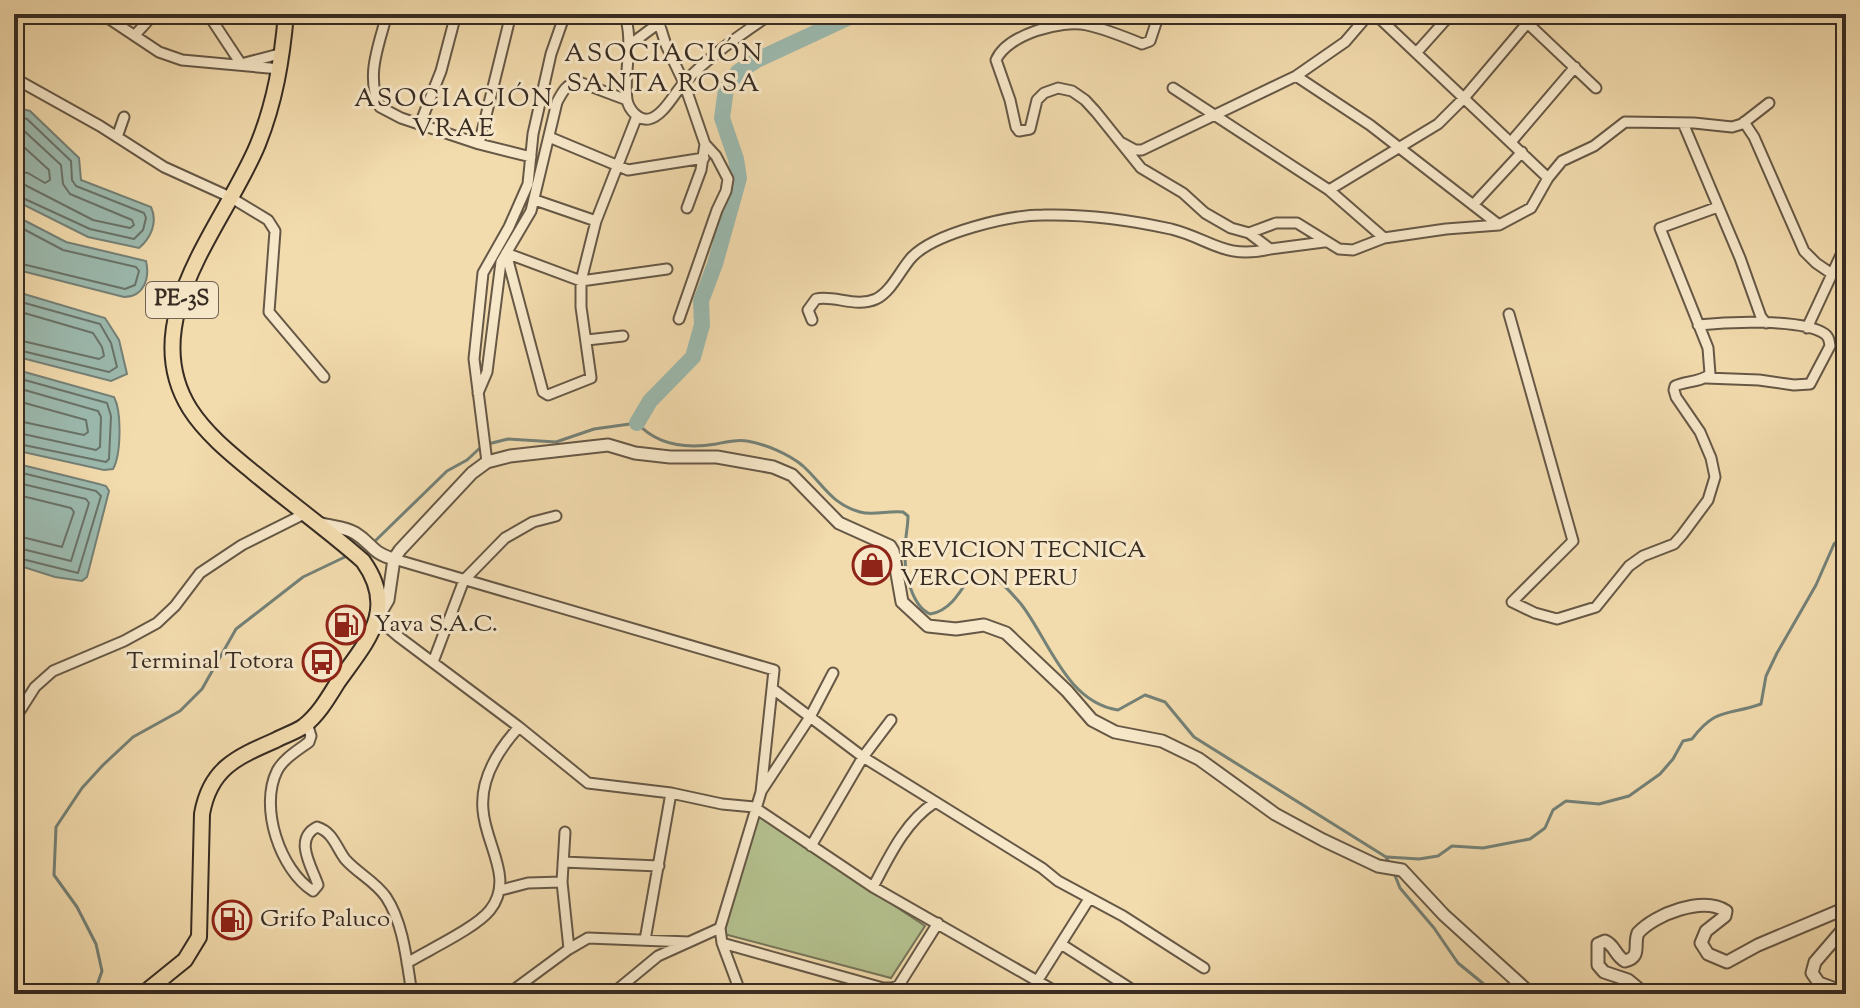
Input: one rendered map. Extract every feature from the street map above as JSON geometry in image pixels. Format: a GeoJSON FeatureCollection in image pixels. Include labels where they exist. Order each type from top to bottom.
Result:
{"type":"FeatureCollection","features":[{"type":"Feature","properties":{"kind":"highway","name":"PE-3S"},"geometry":{"type":"LineString","coordinates":[[143,994],[185,960],[199,937],[202,814],[205,797],[213,781],[227,765],[307,723],[323,706],[367,643],[377,618],[379,598],[370,558],[309,518],[214,438],[191,410],[176,373],[173,335],[176,316],[210,231],[256,149],[270,115],[283,53],[286,14]]}},
{"type":"Feature","properties":{"kind":"street"},"geometry":{"type":"LineString","coordinates":[[102,14],[159,52],[182,60],[280,69]]}},
{"type":"Feature","properties":{"kind":"street"},"geometry":{"type":"LineString","coordinates":[[135,35],[154,14]]}},
{"type":"Feature","properties":{"kind":"street"},"geometry":{"type":"LineString","coordinates":[[208,14],[241,64]]}},
{"type":"Feature","properties":{"kind":"street"},"geometry":{"type":"LineString","coordinates":[[387,14],[374,62],[373,92],[380,107],[390,114],[479,144],[531,157]]}},
{"type":"Feature","properties":{"kind":"street"},"geometry":{"type":"LineString","coordinates":[[420,124],[441,71],[456,14]]}},
{"type":"Feature","properties":{"kind":"street"},"geometry":{"type":"LineString","coordinates":[[479,144],[511,14]]}},
{"type":"Feature","properties":{"kind":"street"},"geometry":{"type":"LineString","coordinates":[[487,462],[477,395],[474,341],[483,273],[509,227],[528,184],[533,134],[551,54],[565,14]]}},
{"type":"Feature","properties":{"kind":"street"},"geometry":{"type":"LineString","coordinates":[[624,14],[628,28],[627,100],[637,116],[651,118],[726,45],[771,14]]}},
{"type":"Feature","properties":{"kind":"street"},"geometry":{"type":"LineString","coordinates":[[628,46],[670,14]]}},
{"type":"Feature","properties":{"kind":"street"},"geometry":{"type":"LineString","coordinates":[[1159,14],[1147,43],[1142,44],[1079,24],[1049,28],[1017,38],[1000,51],[996,60],[1010,100],[1014,124],[1019,131],[1033,125],[1037,100],[1044,93],[1058,88],[1072,91],[1085,100],[1141,168],[1183,193],[1205,213],[1231,228],[1249,233],[1270,249]]}},
{"type":"Feature","properties":{"kind":"street"},"geometry":{"type":"LineString","coordinates":[[1119,142],[1142,150],[1296,76],[1345,42],[1372,14],[1417,52],[1548,178]]}},
{"type":"Feature","properties":{"kind":"street"},"geometry":{"type":"LineString","coordinates":[[1417,52],[1451,14]]}},
{"type":"Feature","properties":{"kind":"street"},"geometry":{"type":"LineString","coordinates":[[1518,14],[1596,88]]}},
{"type":"Feature","properties":{"kind":"street"},"geometry":{"type":"LineString","coordinates":[[1329,190],[1438,124],[1535,14]]}},
{"type":"Feature","properties":{"kind":"street"},"geometry":{"type":"LineString","coordinates":[[659,23],[705,144],[704,158],[687,208]]}},
{"type":"Feature","properties":{"kind":"street"},"geometry":{"type":"LineString","coordinates":[[241,64],[283,53]]}},
{"type":"Feature","properties":{"kind":"street"},"geometry":{"type":"LineString","coordinates":[[1511,142],[1575,67]]}},
{"type":"Feature","properties":{"kind":"street"},"geometry":{"type":"LineString","coordinates":[[1296,76],[1401,149],[1499,225]]}},
{"type":"Feature","properties":{"kind":"street"},"geometry":{"type":"LineString","coordinates":[[14,78],[164,167],[230,197],[273,225],[269,312],[324,377]]}},
{"type":"Feature","properties":{"kind":"street"},"geometry":{"type":"LineString","coordinates":[[477,395],[487,372],[501,262],[535,200],[557,102],[563,89],[579,82],[627,100]]}},
{"type":"Feature","properties":{"kind":"street"},"geometry":{"type":"LineString","coordinates":[[1173,88],[1329,190],[1384,238]]}},
{"type":"Feature","properties":{"kind":"street"},"geometry":{"type":"LineString","coordinates":[[1249,233],[1282,221],[1305,226],[1339,249],[1353,250],[1384,238],[1499,225],[1531,208],[1562,161],[1594,146],[1625,122],[1732,127],[1769,103]]}},
{"type":"Feature","properties":{"kind":"street"},"geometry":{"type":"LineString","coordinates":[[506,253],[545,394],[591,378],[581,307],[581,281],[596,221],[637,116]]}},
{"type":"Feature","properties":{"kind":"street"},"geometry":{"type":"LineString","coordinates":[[117,137],[124,117]]}},
{"type":"Feature","properties":{"kind":"street"},"geometry":{"type":"LineString","coordinates":[[1744,122],[1754,137],[1804,251],[1832,274]]}},
{"type":"Feature","properties":{"kind":"street"},"geometry":{"type":"LineString","coordinates":[[1683,123],[1766,323]]}},
{"type":"Feature","properties":{"kind":"street"},"geometry":{"type":"LineString","coordinates":[[549,137],[628,170],[704,158]]}},
{"type":"Feature","properties":{"kind":"street"},"geometry":{"type":"LineString","coordinates":[[679,319],[728,179],[716,156],[705,144]]}},
{"type":"Feature","properties":{"kind":"street"},"geometry":{"type":"LineString","coordinates":[[1473,205],[1522,152]]}},
{"type":"Feature","properties":{"kind":"street"},"geometry":{"type":"LineString","coordinates":[[535,200],[596,221]]}},
{"type":"Feature","properties":{"kind":"street"},"geometry":{"type":"LineString","coordinates":[[1706,378],[1712,368],[1708,348],[1660,228],[1718,207]]}},
{"type":"Feature","properties":{"kind":"street"},"geometry":{"type":"LineString","coordinates":[[812,320],[808,310],[816,299],[823,297],[848,302],[877,299],[912,257],[938,238],[1016,218],[1043,215],[1140,223],[1188,234],[1224,251],[1253,253],[1326,243]]}},
{"type":"Feature","properties":{"kind":"street"},"geometry":{"type":"LineString","coordinates":[[1807,328],[1846,244]]}},
{"type":"Feature","properties":{"kind":"street"},"geometry":{"type":"LineString","coordinates":[[506,253],[581,281],[667,269]]}},
{"type":"Feature","properties":{"kind":"street"},"geometry":{"type":"LineString","coordinates":[[1509,314],[1573,536],[1571,546],[1512,602],[1557,619],[1596,607],[1629,566],[1643,556],[1674,544],[1708,500],[1715,477],[1711,458],[1700,432],[1676,397],[1675,386],[1706,378],[1810,384],[1830,346],[1825,334],[1807,328],[1766,323],[1698,325]]}},
{"type":"Feature","properties":{"kind":"street"},"geometry":{"type":"LineString","coordinates":[[587,340],[623,336]]}},
{"type":"Feature","properties":{"kind":"street"},"geometry":{"type":"LineString","coordinates":[[1060,994],[873,887],[754,807],[671,793],[598,786],[583,781],[519,727],[377,618],[388,600],[394,559],[472,473],[487,462],[510,456],[608,445],[635,453],[717,457],[773,467],[792,475],[839,523],[890,546],[902,602],[928,626],[956,629],[984,625],[1006,633],[1067,691],[1092,720],[1115,732],[1162,741],[1199,759],[1275,814],[1323,840],[1391,868],[1414,882],[1444,915],[1531,994]]}},
{"type":"Feature","properties":{"kind":"street"},"geometry":{"type":"LineString","coordinates":[[433,662],[464,580],[515,531],[556,516]]}},
{"type":"Feature","properties":{"kind":"street"},"geometry":{"type":"LineString","coordinates":[[14,720],[35,687],[53,671],[124,641],[157,623],[175,606],[200,573],[242,545],[309,518],[359,536],[370,558],[394,559],[770,667],[774,670],[773,689],[761,792]]}},
{"type":"Feature","properties":{"kind":"street"},"geometry":{"type":"LineString","coordinates":[[741,994],[722,943],[720,928],[754,807],[810,717],[833,673]]}},
{"type":"Feature","properties":{"kind":"street"},"geometry":{"type":"LineString","coordinates":[[773,689],[863,757],[934,803],[1204,968]]}},
{"type":"Feature","properties":{"kind":"street"},"geometry":{"type":"LineString","coordinates":[[811,846],[863,757],[891,720]]}},
{"type":"Feature","properties":{"kind":"street"},"geometry":{"type":"LineString","coordinates":[[307,723],[309,742],[277,770],[273,785],[272,814],[278,846],[306,886],[313,891],[318,882],[305,852],[305,841],[310,831],[317,827],[332,836],[346,861],[387,899],[396,920],[412,994]]}},
{"type":"Feature","properties":{"kind":"street"},"geometry":{"type":"LineString","coordinates":[[407,963],[480,919],[501,890],[502,880],[483,810],[485,781],[519,727]]}},
{"type":"Feature","properties":{"kind":"street"},"geometry":{"type":"LineString","coordinates":[[645,940],[671,793]]}},
{"type":"Feature","properties":{"kind":"street"},"geometry":{"type":"LineString","coordinates":[[873,887],[919,813],[934,803]]}},
{"type":"Feature","properties":{"kind":"street"},"geometry":{"type":"LineString","coordinates":[[565,832],[562,882],[569,949]]}},
{"type":"Feature","properties":{"kind":"street"},"geometry":{"type":"LineString","coordinates":[[563,862],[659,866]]}},
{"type":"Feature","properties":{"kind":"street"},"geometry":{"type":"LineString","coordinates":[[501,890],[528,883],[562,882]]}},
{"type":"Feature","properties":{"kind":"street"},"geometry":{"type":"LineString","coordinates":[[1029,994],[1089,899]]}},
{"type":"Feature","properties":{"kind":"street"},"geometry":{"type":"LineString","coordinates":[[1645,994],[1628,980],[1604,972],[1598,965],[1598,944],[1605,941],[1611,943],[1618,957],[1625,961],[1636,953],[1638,933],[1654,919],[1680,909],[1718,906],[1726,911],[1725,916],[1706,931],[1701,943],[1713,957],[1727,962],[1758,945],[1846,908]]}},
{"type":"Feature","properties":{"kind":"street"},"geometry":{"type":"LineString","coordinates":[[722,943],[883,988],[893,988],[899,985],[938,923]]}},
{"type":"Feature","properties":{"kind":"street"},"geometry":{"type":"LineString","coordinates":[[1846,926],[1815,962],[1812,973],[1819,983],[1846,993]]}},
{"type":"Feature","properties":{"kind":"street"},"geometry":{"type":"LineString","coordinates":[[612,994],[658,956],[720,928]]}},
{"type":"Feature","properties":{"kind":"street"},"geometry":{"type":"LineString","coordinates":[[508,994],[588,938],[689,942]]}},
{"type":"Feature","properties":{"kind":"street"},"geometry":{"type":"LineString","coordinates":[[1061,944],[1139,994]]}},
{"type":"Feature","properties":{"kind":"street"},"geometry":{"type":"LineString","coordinates":[[893,988],[903,994]]}},
{"type":"Feature","properties":{"kind":"green space"},"geometry":{"type":"Polygon","coordinates":[[[755,813],[925,926],[891,978],[724,934],[755,813]]]}},
{"type":"Feature","properties":{"kind":"water"},"geometry":{"type":"Polygon","coordinates":[[[14,107],[30,111],[79,158],[81,180],[151,207],[154,218],[152,229],[139,248],[88,237],[14,200],[14,107]]]}},
{"type":"Feature","properties":{"kind":"water"},"geometry":{"type":"Polygon","coordinates":[[[14,215],[66,242],[146,261],[144,285],[136,294],[124,297],[14,269],[14,215]]]}},
{"type":"Feature","properties":{"kind":"water"},"geometry":{"type":"Polygon","coordinates":[[[14,291],[105,318],[119,340],[127,374],[111,381],[14,356],[14,291]]]}},
{"type":"Feature","properties":{"kind":"water"},"geometry":{"type":"Polygon","coordinates":[[[14,369],[114,397],[120,433],[113,469],[104,470],[14,450],[14,369]]]}},
{"type":"Feature","properties":{"kind":"water"},"geometry":{"type":"Polygon","coordinates":[[[14,463],[106,486],[109,491],[87,577],[82,581],[55,577],[14,564],[14,463]]]}},
{"type":"Feature","properties":{"kind":"waterway"},"geometry":{"type":"LineString","coordinates":[[637,423],[650,401],[693,357],[702,325],[701,301],[715,264],[739,178],[722,118],[726,89],[738,72],[757,60],[856,14]]}},
{"type":"Feature","properties":{"kind":"waterway"},"geometry":{"type":"LineString","coordinates":[[488,444],[508,439],[556,442],[594,429],[637,423],[654,437],[683,446],[743,440],[776,450],[803,466],[842,504],[865,513],[903,512],[908,516],[906,572],[914,597],[924,610],[930,614],[944,609],[973,572],[986,569],[1021,604],[1060,668],[1085,695],[1100,705],[1118,710],[1145,695],[1165,702],[1194,737],[1386,857],[1389,863]]}},
{"type":"Feature","properties":{"kind":"waterway"},"geometry":{"type":"LineString","coordinates":[[374,542],[447,471],[467,460],[481,447]]}},
{"type":"Feature","properties":{"kind":"waterway"},"geometry":{"type":"LineString","coordinates":[[1387,857],[1419,859],[1438,856],[1452,846],[1483,848],[1530,839],[1545,828],[1553,810],[1566,801],[1599,804],[1629,796],[1660,774],[1683,741],[1692,739],[1715,717],[1761,704],[1766,676],[1777,653],[1816,585],[1834,544],[1846,534]]}},
{"type":"Feature","properties":{"kind":"waterway"},"geometry":{"type":"LineString","coordinates":[[94,994],[102,971],[96,944],[77,907],[54,875],[56,827],[82,788],[103,765],[133,737],[180,711],[202,689],[236,629],[303,577],[349,555]]}},
{"type":"Feature","properties":{"kind":"waterway"},"geometry":{"type":"LineString","coordinates":[[1394,873],[1400,888],[1434,928],[1458,963],[1496,994]]}},
{"type":"Feature","properties":{"kind":"place","name":"REVICION TECNICA VERCON PERU"},"geometry":{"type":"Point","coordinates":[872,565]}},
{"type":"Feature","properties":{"kind":"place","name":"Yava S.A.C."},"geometry":{"type":"Point","coordinates":[346,625]}},
{"type":"Feature","properties":{"kind":"place","name":"Terminal Totora"},"geometry":{"type":"Point","coordinates":[322,662]}},
{"type":"Feature","properties":{"kind":"place","name":"Grifo Paluco"},"geometry":{"type":"Point","coordinates":[232,920]}},
{"type":"Feature","properties":{"kind":"district","name":"ASOCIACIÓN SANTA ROSA"},"geometry":{"type":"Point","coordinates":[664,69]}},
{"type":"Feature","properties":{"kind":"district","name":"ASOCIACIÓN VRAE"},"geometry":{"type":"Point","coordinates":[454,114]}}]}
